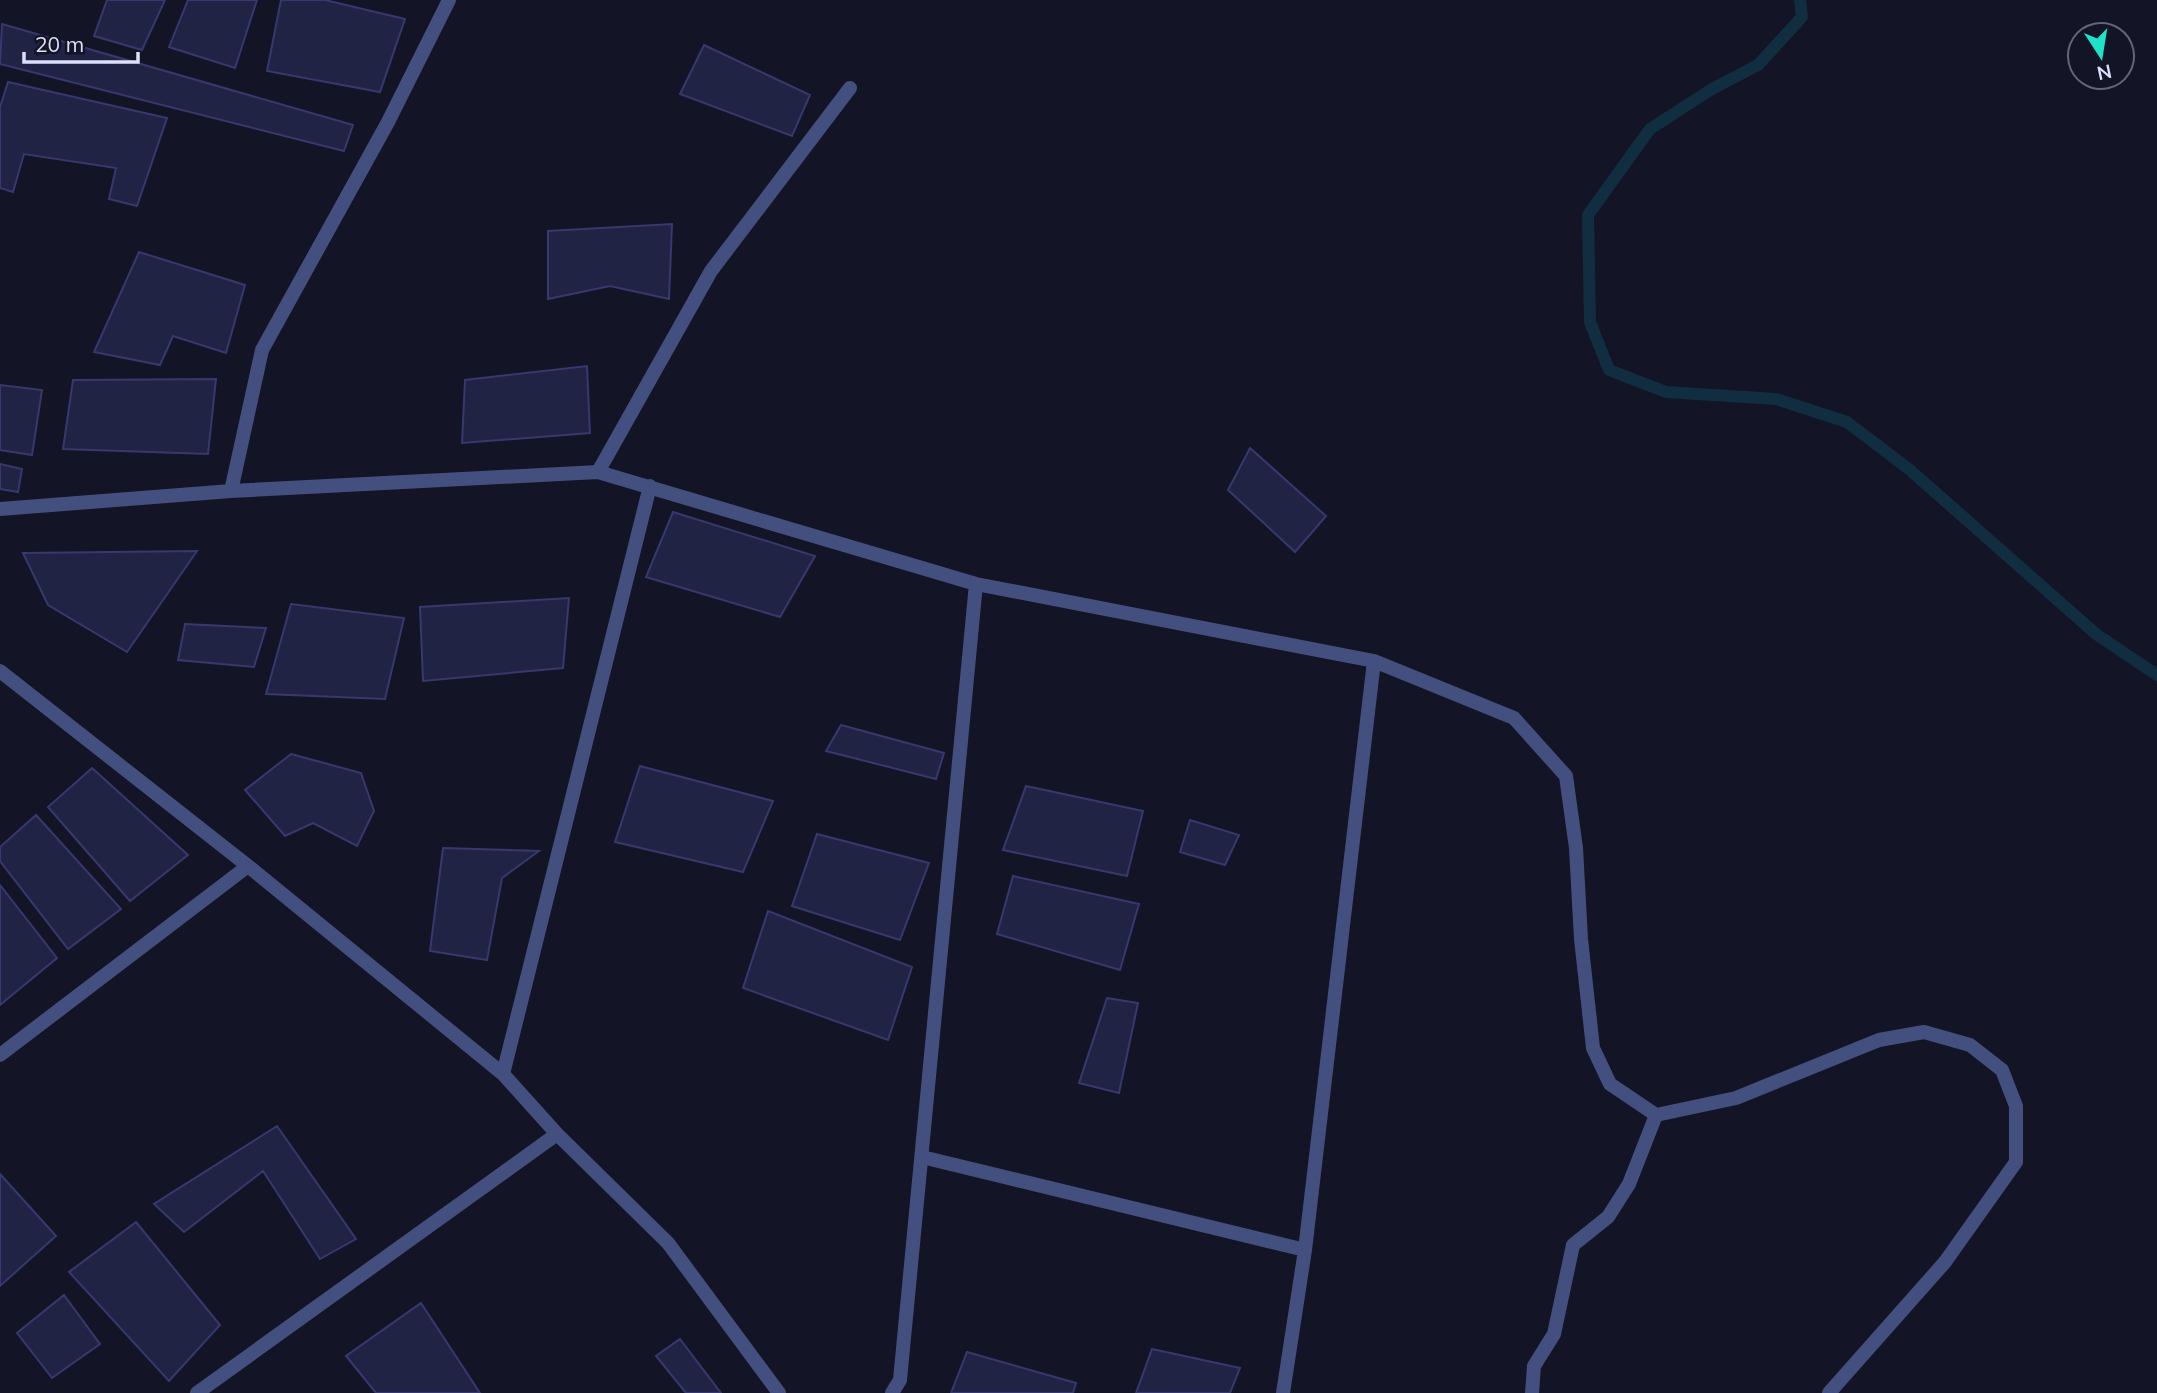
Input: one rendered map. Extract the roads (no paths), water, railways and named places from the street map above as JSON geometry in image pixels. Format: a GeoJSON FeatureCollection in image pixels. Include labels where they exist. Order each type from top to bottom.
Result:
{"type":"FeatureCollection","features":[{"type":"Feature","properties":{"kind":"street"},"geometry":{"type":"LineString","coordinates":[[231,491],[262,350],[388,122],[449,0]]}},
{"type":"Feature","properties":{"kind":"street"},"geometry":{"type":"LineString","coordinates":[[598,472],[711,271],[850,88]]}},
{"type":"Feature","properties":{"kind":"street"},"geometry":{"type":"LineString","coordinates":[[0,509],[231,491],[598,472],[976,584],[1374,661],[1514,718],[1566,776],[1576,848],[1581,939],[1593,1048],[1610,1084],[1656,1115],[1736,1098],[1879,1040],[1924,1032],[1970,1045],[2001,1070],[2016,1105],[2016,1162],[1945,1262],[1829,1393]]}},
{"type":"Feature","properties":{"kind":"street"},"geometry":{"type":"LineString","coordinates":[[503,1074],[650,486]]}},
{"type":"Feature","properties":{"kind":"street"},"geometry":{"type":"LineString","coordinates":[[892,1393],[900,1380],[976,584]]}},
{"type":"Feature","properties":{"kind":"street"},"geometry":{"type":"LineString","coordinates":[[1283,1393],[1306,1250],[1374,661]]}},
{"type":"Feature","properties":{"kind":"street"},"geometry":{"type":"LineString","coordinates":[[0,671],[248,866],[503,1074],[557,1133],[668,1243],[779,1393]]}},
{"type":"Feature","properties":{"kind":"street"},"geometry":{"type":"LineString","coordinates":[[0,1055],[248,866]]}},
{"type":"Feature","properties":{"kind":"street"},"geometry":{"type":"LineString","coordinates":[[1532,1393],[1534,1366],[1554,1334],[1573,1245],[1608,1217],[1629,1184],[1656,1115]]}},
{"type":"Feature","properties":{"kind":"street"},"geometry":{"type":"LineString","coordinates":[[197,1393],[557,1133]]}},
{"type":"Feature","properties":{"kind":"street"},"geometry":{"type":"LineString","coordinates":[[922,1157],[1306,1250]]}},
{"type":"Feature","properties":{"kind":"waterway"},"geometry":{"type":"LineString","coordinates":[[1800,0],[1802,17],[1758,65],[1712,89],[1650,129],[1588,215],[1590,322],[1609,370],[1666,392],[1776,399],[1847,422],[1910,470],[2096,634],[2157,675]]}}]}
